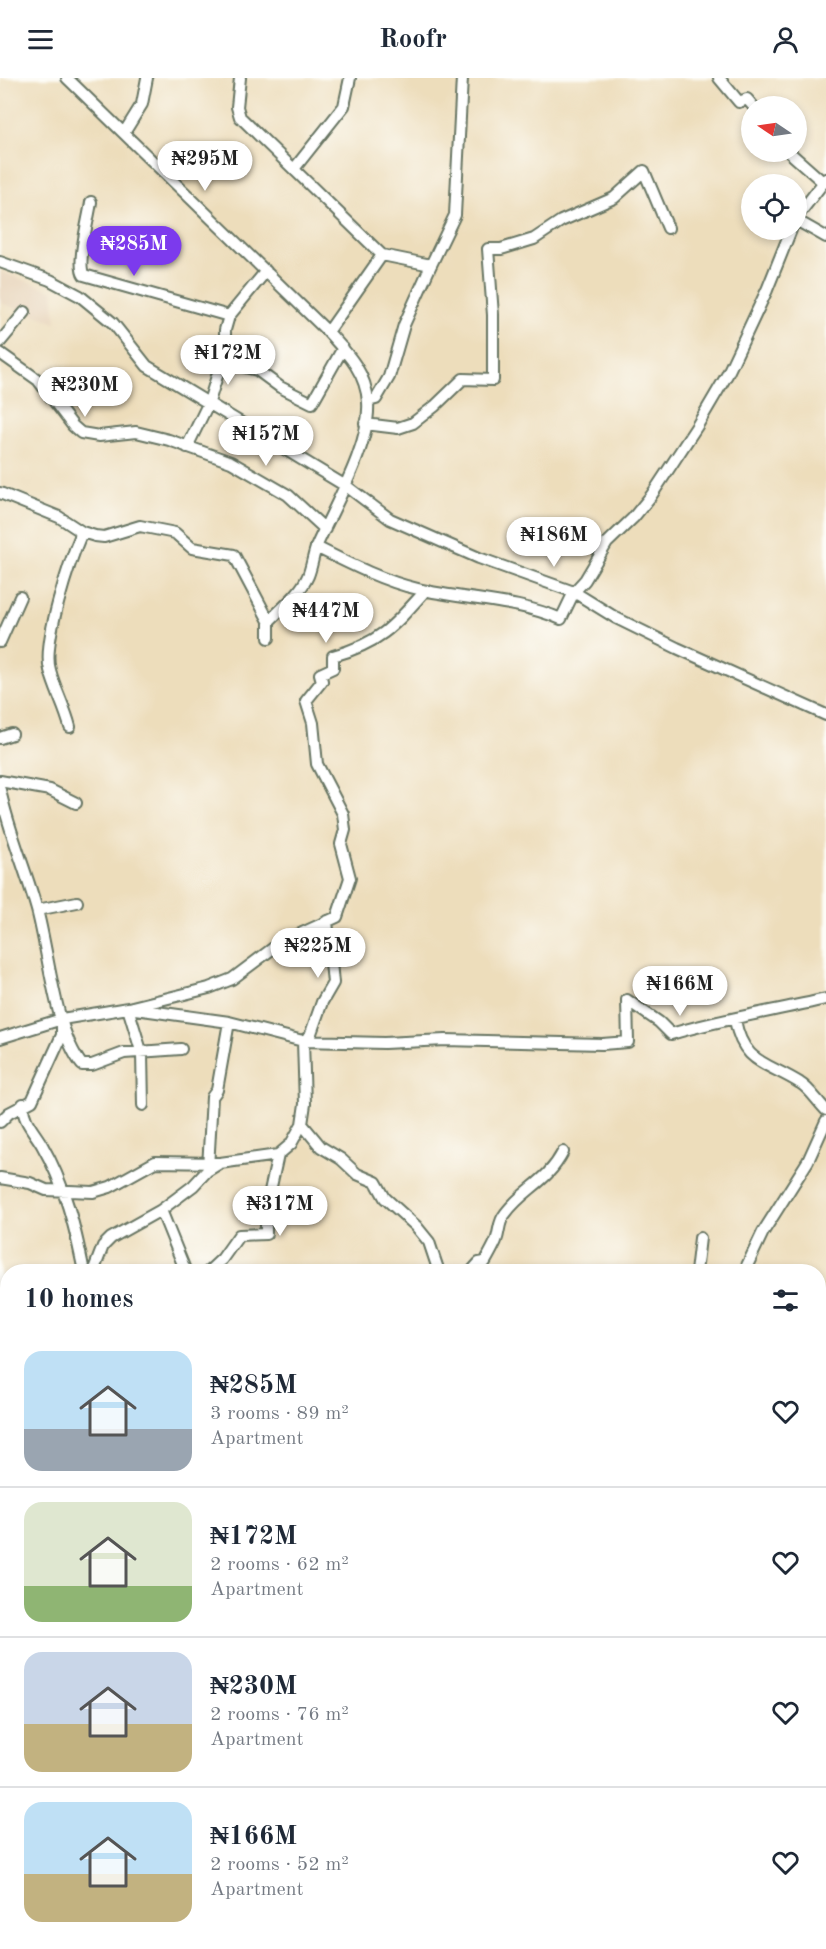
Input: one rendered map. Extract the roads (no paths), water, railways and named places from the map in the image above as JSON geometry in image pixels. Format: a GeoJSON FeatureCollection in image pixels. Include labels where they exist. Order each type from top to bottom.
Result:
{"type":"FeatureCollection","features":[{"type":"Feature","properties":{"kind":"street"},"geometry":{"type":"LineString","coordinates":[[67,78],[328,332],[360,369],[368,401],[365,424],[346,486],[316,547],[308,576],[301,587],[269,621]]}},
{"type":"Feature","properties":{"kind":"street"},"geometry":{"type":"LineString","coordinates":[[124,133],[142,104],[147,78]]}},
{"type":"Feature","properties":{"kind":"street"},"geometry":{"type":"LineString","coordinates":[[240,78],[237,107],[240,117],[382,255],[431,265]]}},
{"type":"Feature","properties":{"kind":"street"},"geometry":{"type":"LineString","coordinates":[[294,169],[344,106],[350,78]]}},
{"type":"Feature","properties":{"kind":"street"},"geometry":{"type":"LineString","coordinates":[[368,401],[376,399],[389,377],[405,325],[455,215],[462,78]]}},
{"type":"Feature","properties":{"kind":"street"},"geometry":{"type":"LineString","coordinates":[[719,78],[739,102],[741,101]]}},
{"type":"Feature","properties":{"kind":"street"},"geometry":{"type":"LineString","coordinates":[[801,162],[825,181],[807,205]]}},
{"type":"Feature","properties":{"kind":"street"},"geometry":{"type":"LineString","coordinates":[[365,424],[398,428],[413,423],[463,379],[493,380],[493,315],[488,249],[518,245],[544,234],[561,221],[614,198],[644,171],[668,228]]}},
{"type":"Feature","properties":{"kind":"street"},"geometry":{"type":"LineString","coordinates":[[91,202],[82,258],[81,271],[84,275],[229,316]]}},
{"type":"Feature","properties":{"kind":"street"},"geometry":{"type":"LineString","coordinates":[[807,226],[826,237]]}},
{"type":"Feature","properties":{"kind":"street"},"geometry":{"type":"LineString","coordinates":[[316,547],[364,570],[425,591],[515,607],[536,608],[561,618],[574,592],[585,580],[607,543],[633,518],[682,452],[727,375],[767,291],[787,240]]}},
{"type":"Feature","properties":{"kind":"street"},"geometry":{"type":"LineString","coordinates":[[328,332],[382,255]]}},
{"type":"Feature","properties":{"kind":"street"},"geometry":{"type":"LineString","coordinates":[[0,262],[50,280],[80,296],[113,323],[147,366],[346,486],[390,519],[479,558],[574,592],[616,618],[667,643],[826,715]]}},
{"type":"Feature","properties":{"kind":"street"},"geometry":{"type":"LineString","coordinates":[[187,447],[208,402],[221,361],[229,316],[266,272]]}},
{"type":"Feature","properties":{"kind":"street"},"geometry":{"type":"LineString","coordinates":[[0,342],[25,312]]}},
{"type":"Feature","properties":{"kind":"street"},"geometry":{"type":"LineString","coordinates":[[221,361],[257,370],[280,387],[312,403],[343,348]]}},
{"type":"Feature","properties":{"kind":"street"},"geometry":{"type":"LineString","coordinates":[[0,353],[38,380],[73,426],[81,433],[99,436],[136,432],[187,447],[249,470],[254,477],[288,495],[324,529]]}},
{"type":"Feature","properties":{"kind":"street"},"geometry":{"type":"LineString","coordinates":[[0,493],[60,517],[82,532],[104,537],[140,526],[175,533],[192,548],[234,555],[269,621],[269,638]]}},
{"type":"Feature","properties":{"kind":"street"},"geometry":{"type":"LineString","coordinates":[[70,727],[64,704],[49,669],[48,643],[82,532]]}},
{"type":"Feature","properties":{"kind":"street"},"geometry":{"type":"LineString","coordinates":[[0,1038],[62,1019],[128,1008],[209,988],[232,979],[280,943],[337,917],[347,889],[350,870],[341,844],[345,830],[343,814],[317,764],[313,723],[306,701],[322,681],[320,674],[333,668],[333,656],[361,649],[400,622],[425,591]]}},
{"type":"Feature","properties":{"kind":"street"},"geometry":{"type":"LineString","coordinates":[[0,642],[20,597]]}},
{"type":"Feature","properties":{"kind":"street"},"geometry":{"type":"LineString","coordinates":[[0,738],[12,734]]}},
{"type":"Feature","properties":{"kind":"street"},"geometry":{"type":"LineString","coordinates":[[0,781],[50,790],[76,803]]}},
{"type":"Feature","properties":{"kind":"street"},"geometry":{"type":"LineString","coordinates":[[0,790],[5,816],[37,910],[62,1019],[74,1054],[82,1065],[92,1065],[123,1053],[142,1054],[181,1048]]}},
{"type":"Feature","properties":{"kind":"street"},"geometry":{"type":"LineString","coordinates":[[37,910],[77,902]]}},
{"type":"Feature","properties":{"kind":"street"},"geometry":{"type":"LineString","coordinates":[[303,1041],[310,1035],[322,1002],[333,983],[327,921]]}},
{"type":"Feature","properties":{"kind":"street"},"geometry":{"type":"LineString","coordinates":[[175,996],[178,1015]]}},
{"type":"Feature","properties":{"kind":"street"},"geometry":{"type":"LineString","coordinates":[[128,1008],[229,1022],[303,1041],[384,1043],[445,1040],[602,1044],[628,1042],[627,999],[659,1022],[671,1034],[712,1022],[735,1020],[826,999]]}},
{"type":"Feature","properties":{"kind":"street"},"geometry":{"type":"LineString","coordinates":[[128,1008],[142,1054],[143,1105]]}},
{"type":"Feature","properties":{"kind":"street"},"geometry":{"type":"LineString","coordinates":[[0,1122],[23,1104],[32,1101],[62,1035],[62,1019]]}},
{"type":"Feature","properties":{"kind":"street"},"geometry":{"type":"LineString","coordinates":[[735,1020],[737,1035],[749,1055],[802,1084],[826,1110]]}},
{"type":"Feature","properties":{"kind":"street"},"geometry":{"type":"LineString","coordinates":[[96,1264],[103,1246],[111,1238],[161,1210],[193,1186],[212,1165],[212,1097],[217,1090],[229,1022]]}},
{"type":"Feature","properties":{"kind":"street"},"geometry":{"type":"LineString","coordinates":[[0,1178],[66,1192],[93,1192],[111,1188],[155,1162],[212,1165],[278,1155],[291,1144],[302,1124],[305,1104],[303,1041]]}},
{"type":"Feature","properties":{"kind":"street"},"geometry":{"type":"LineString","coordinates":[[23,1104],[22,1115],[44,1149],[66,1192],[82,1264]]}},
{"type":"Feature","properties":{"kind":"street"},"geometry":{"type":"LineString","coordinates":[[748,1264],[763,1232],[808,1161],[826,1122]]}},
{"type":"Feature","properties":{"kind":"street"},"geometry":{"type":"LineString","coordinates":[[302,1124],[321,1147],[341,1159],[357,1174],[376,1182],[385,1198],[416,1226],[429,1242],[436,1264]]}},
{"type":"Feature","properties":{"kind":"street"},"geometry":{"type":"LineString","coordinates":[[478,1264],[485,1262],[497,1239],[499,1222],[504,1214],[520,1196],[550,1172],[563,1152]]}},
{"type":"Feature","properties":{"kind":"street"},"geometry":{"type":"LineString","coordinates":[[217,1264],[239,1235],[266,1234],[266,1209],[278,1155]]}},
{"type":"Feature","properties":{"kind":"street"},"geometry":{"type":"LineString","coordinates":[[161,1210],[183,1264]]}},
{"type":"Feature","properties":{"kind":"street"},"geometry":{"type":"LineString","coordinates":[[697,1264],[700,1238]]}}]}
